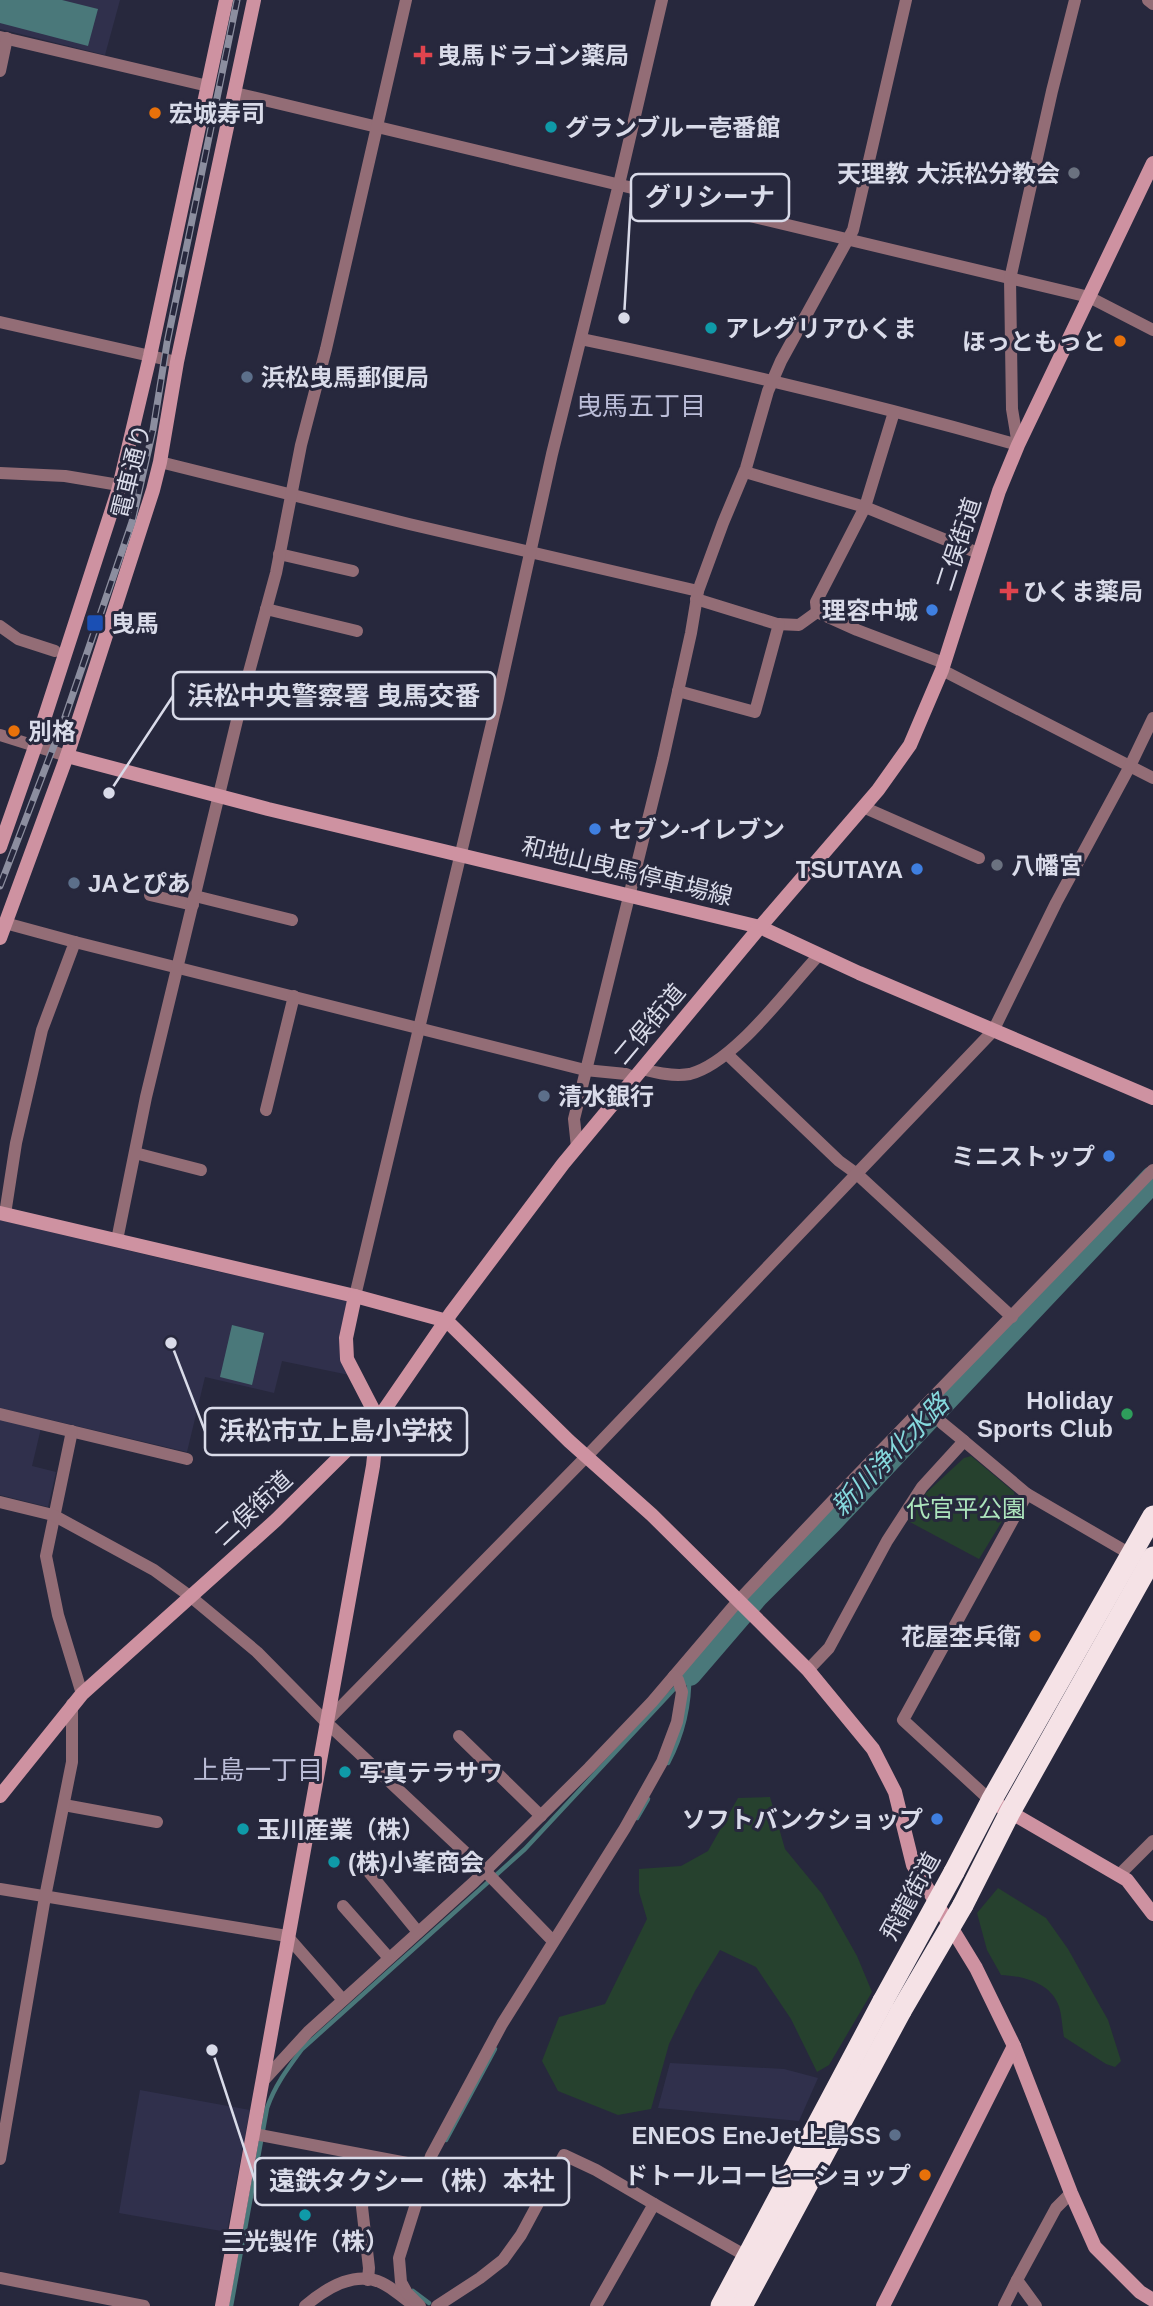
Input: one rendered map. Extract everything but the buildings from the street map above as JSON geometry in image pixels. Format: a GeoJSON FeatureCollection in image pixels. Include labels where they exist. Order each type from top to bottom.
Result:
{"type":"FeatureCollection","features":[{"type":"Feature","properties":{"kind":"highway","name":"飛龍街道"},"geometry":{"type":"LineString","coordinates":[[721,2306],[892,2006],[963,1905],[1142,1556],[1153,1516]]}},
{"type":"Feature","properties":{"kind":"highway","name":"飛龍街道"},"geometry":{"type":"LineString","coordinates":[[742,2306],[991,1801],[1142,1556]]}},
{"type":"Feature","properties":{"kind":"street","name":"電車通り"},"geometry":{"type":"LineString","coordinates":[[0,847],[120,485],[226,0]]}},
{"type":"Feature","properties":{"kind":"street","name":"電車通り"},"geometry":{"type":"LineString","coordinates":[[0,938],[67,755],[123,586],[160,462],[177,362],[254,0]]}},
{"type":"Feature","properties":{"kind":"street"},"geometry":{"type":"LineString","coordinates":[[117,1240],[146,1097],[266,609],[290,494],[406,0]]}},
{"type":"Feature","properties":{"kind":"street"},"geometry":{"type":"LineString","coordinates":[[222,2306],[259,2135],[264,2080],[287,1936],[373,1466],[378,1419],[347,1359],[346,1338],[387,1154],[461,855],[662,0]]}},
{"type":"Feature","properties":{"kind":"street"},"geometry":{"type":"LineString","coordinates":[[577,1147],[574,1119],[678,691],[697,595],[745,472],[781,361],[853,230],[906,0]]}},
{"type":"Feature","properties":{"kind":"street"},"geometry":{"type":"LineString","coordinates":[[581,339],[894,412],[1018,445],[1012,399],[1010,279],[1075,0]]}},
{"type":"Feature","properties":{"kind":"street"},"geometry":{"type":"LineString","coordinates":[[1148,0],[1153,4]]}},
{"type":"Feature","properties":{"kind":"street"},"geometry":{"type":"LineString","coordinates":[[0,71],[4,37],[208,86]]}},
{"type":"Feature","properties":{"kind":"street"},"geometry":{"type":"LineString","coordinates":[[236,93],[1089,297],[1153,330]]}},
{"type":"Feature","properties":{"kind":"street","name":"二俣街道"},"geometry":{"type":"LineString","coordinates":[[0,1796],[77,1699],[276,1520],[378,1419],[548,1183],[760,926],[863,807],[910,745],[943,666],[978,553],[1018,445],[1153,163]]}},
{"type":"Feature","properties":{"kind":"street"},"geometry":{"type":"LineString","coordinates":[[0,323],[177,362]]}},
{"type":"Feature","properties":{"kind":"street"},"geometry":{"type":"LineString","coordinates":[[817,612],[816,602],[865,508],[894,412]]}},
{"type":"Feature","properties":{"kind":"street"},"geometry":{"type":"LineString","coordinates":[[160,462],[697,595],[779,624],[799,625],[817,612]]}},
{"type":"Feature","properties":{"kind":"street"},"geometry":{"type":"LineString","coordinates":[[745,472],[865,508],[978,553]]}},
{"type":"Feature","properties":{"kind":"street"},"geometry":{"type":"LineString","coordinates":[[0,473],[65,476],[120,485]]}},
{"type":"Feature","properties":{"kind":"street"},"geometry":{"type":"LineString","coordinates":[[279,554],[354,571]]}},
{"type":"Feature","properties":{"kind":"street"},"geometry":{"type":"LineString","coordinates":[[266,609],[357,631]]}},
{"type":"Feature","properties":{"kind":"street"},"geometry":{"type":"LineString","coordinates":[[817,612],[943,666],[1153,778]]}},
{"type":"Feature","properties":{"kind":"street"},"geometry":{"type":"LineString","coordinates":[[678,691],[755,712],[779,624]]}},
{"type":"Feature","properties":{"kind":"street"},"geometry":{"type":"LineString","coordinates":[[0,626],[23,641],[55,651]]}},
{"type":"Feature","properties":{"kind":"street"},"geometry":{"type":"LineString","coordinates":[[326,1722],[586,1457],[993,1031],[1056,903],[1153,718]]}},
{"type":"Feature","properties":{"kind":"street"},"geometry":{"type":"LineString","coordinates":[[0,735],[67,755]]}},
{"type":"Feature","properties":{"kind":"street","name":"和地山曳馬停車場線"},"geometry":{"type":"LineString","coordinates":[[67,755],[219,796],[760,926],[993,1031],[1153,1098]]}},
{"type":"Feature","properties":{"kind":"street"},"geometry":{"type":"LineString","coordinates":[[863,807],[979,858]]}},
{"type":"Feature","properties":{"kind":"street"},"geometry":{"type":"LineString","coordinates":[[150,895],[194,900],[292,920]]}},
{"type":"Feature","properties":{"kind":"street"},"geometry":{"type":"LineString","coordinates":[[5,923],[585,1070],[626,1074],[688,1074],[728,1055],[820,955]]}},
{"type":"Feature","properties":{"kind":"street"},"geometry":{"type":"LineString","coordinates":[[75,942],[39,1042],[3,1213],[355,1296],[447,1321],[586,1457],[652,1515],[808,1670],[873,1749],[895,1792],[913,1865],[976,1968],[1014,2046],[1095,2247],[1140,2292],[1153,2300]]}},
{"type":"Feature","properties":{"kind":"street"},"geometry":{"type":"LineString","coordinates":[[266,1110],[294,996]]}},
{"type":"Feature","properties":{"kind":"street"},"geometry":{"type":"LineString","coordinates":[[728,1055],[839,1161],[857,1174],[1012,1317]]}},
{"type":"Feature","properties":{"kind":"street"},"geometry":{"type":"LineString","coordinates":[[135,1153],[201,1170]]}},
{"type":"Feature","properties":{"kind":"street"},"geometry":{"type":"LineString","coordinates":[[264,2080],[285,2056],[389,1958],[490,1876],[541,1815],[643,1711],[678,1683],[740,1603],[839,1494],[1153,1170]]}},
{"type":"Feature","properties":{"kind":"street"},"geometry":{"type":"LineString","coordinates":[[0,1414],[187,1459]]}},
{"type":"Feature","properties":{"kind":"street"},"geometry":{"type":"LineString","coordinates":[[942,1423],[1027,1494],[1142,1556]]}},
{"type":"Feature","properties":{"kind":"street"},"geometry":{"type":"LineString","coordinates":[[0,2156],[45,1897],[72,1762],[77,1699],[46,1556],[72,1431]]}},
{"type":"Feature","properties":{"kind":"street"},"geometry":{"type":"LineString","coordinates":[[808,1670],[830,1648],[887,1541],[922,1487],[964,1441]]}},
{"type":"Feature","properties":{"kind":"street"},"geometry":{"type":"LineString","coordinates":[[1027,1494],[903,1720],[991,1801],[1127,1880],[1153,1914]]}},
{"type":"Feature","properties":{"kind":"street"},"geometry":{"type":"LineString","coordinates":[[0,1502],[54,1515],[154,1570],[191,1597],[257,1652],[326,1722],[490,1876],[553,1941]]}},
{"type":"Feature","properties":{"kind":"street"},"geometry":{"type":"LineString","coordinates":[[419,2306],[401,2282],[399,2258],[428,2167],[502,2024],[625,1828],[662,1762],[677,1722],[678,1683]]}},
{"type":"Feature","properties":{"kind":"street"},"geometry":{"type":"LineString","coordinates":[[459,1736],[541,1815]]}},
{"type":"Feature","properties":{"kind":"street"},"geometry":{"type":"LineString","coordinates":[[64,1805],[157,1822]]}},
{"type":"Feature","properties":{"kind":"street"},"geometry":{"type":"LineString","coordinates":[[1119,1875],[1153,1842]]}},
{"type":"Feature","properties":{"kind":"street"},"geometry":{"type":"LineString","coordinates":[[359,1860],[418,1932]]}},
{"type":"Feature","properties":{"kind":"street"},"geometry":{"type":"LineString","coordinates":[[0,1889],[287,1936],[343,2000]]}},
{"type":"Feature","properties":{"kind":"street"},"geometry":{"type":"LineString","coordinates":[[343,1906],[389,1958]]}},
{"type":"Feature","properties":{"kind":"street"},"geometry":{"type":"LineString","coordinates":[[883,2306],[1014,2046]]}},
{"type":"Feature","properties":{"kind":"street"},"geometry":{"type":"LineString","coordinates":[[259,2135],[428,2167],[537,2201]]}},
{"type":"Feature","properties":{"kind":"street"},"geometry":{"type":"LineString","coordinates":[[437,2306],[503,2260],[521,2235],[564,2155],[596,2170],[748,2257]]}},
{"type":"Feature","properties":{"kind":"street"},"geometry":{"type":"LineString","coordinates":[[368,2280],[362,2207],[372,2157]]}},
{"type":"Feature","properties":{"kind":"street"},"geometry":{"type":"LineString","coordinates":[[1004,2306],[1056,2208],[1071,2193]]}},
{"type":"Feature","properties":{"kind":"street"},"geometry":{"type":"LineString","coordinates":[[596,2306],[654,2204]]}},
{"type":"Feature","properties":{"kind":"street"},"geometry":{"type":"LineString","coordinates":[[0,2278],[144,2306]]}},
{"type":"Feature","properties":{"kind":"street"},"geometry":{"type":"LineString","coordinates":[[305,2306],[345,2281],[368,2280],[380,2282],[419,2306]]}},
{"type":"Feature","properties":{"kind":"street"},"geometry":{"type":"LineString","coordinates":[[1017,2280],[1036,2306]]}},
{"type":"Feature","properties":{"kind":"shaded area"},"geometry":{"type":"Polygon","coordinates":[[[0,0],[120,0],[105,55],[0,29],[0,0]]]}},
{"type":"Feature","properties":{"kind":"shaded area"},"geometry":{"type":"Polygon","coordinates":[[[0,0],[62,0],[98,9],[88,46],[0,23],[0,0]]]}},
{"type":"Feature","properties":{"kind":"shaded area"},"geometry":{"type":"Polygon","coordinates":[[[0,1220],[215,1271],[349,1299],[349,1375],[282,1361],[274,1393],[205,1377],[187,1452],[0,1408],[0,1220]]]}},
{"type":"Feature","properties":{"kind":"shaded area"},"geometry":{"type":"Polygon","coordinates":[[[232,1325],[264,1333],[252,1385],[220,1377],[232,1325]]]}},
{"type":"Feature","properties":{"kind":"shaded area"},"geometry":{"type":"Polygon","coordinates":[[[0,1418],[41,1428],[32,1466],[56,1472],[48,1507],[0,1495],[0,1418]]]}},
{"type":"Feature","properties":{"kind":"shaded area"},"geometry":{"type":"Polygon","coordinates":[[[670,2063],[784,2069],[818,2078],[799,2121],[658,2108],[670,2063]]]}},
{"type":"Feature","properties":{"kind":"shaded area"},"geometry":{"type":"Polygon","coordinates":[[[140,2090],[250,2110],[227,2232],[119,2213],[140,2090]]]}},
{"type":"Feature","properties":{"kind":"green space","name":"代官平公園"},"geometry":{"type":"Polygon","coordinates":[[[971,1456],[1014,1492],[1015,1500],[979,1559],[908,1521],[925,1494],[964,1458],[971,1456]]]}},
{"type":"Feature","properties":{"kind":"green space"},"geometry":{"type":"Polygon","coordinates":[[[770,1797],[785,1849],[822,1894],[857,1956],[872,1992],[829,2065],[817,2072],[791,2019],[756,1967],[720,1950],[695,1991],[669,2044],[651,2109],[618,2115],[558,2091],[542,2061],[559,2017],[605,2004],[647,1919],[639,1892],[639,1869],[681,1866],[708,1851],[738,1798],[770,1797]]]}},
{"type":"Feature","properties":{"kind":"green space"},"geometry":{"type":"Polygon","coordinates":[[[998,1888],[1046,1918],[1068,1949],[1108,2020],[1121,2061],[1115,2067],[1064,2037],[1054,1996],[1042,1985],[1001,1975],[987,1950],[977,1913],[998,1888]]]}},
{"type":"Feature","properties":{"kind":"waterway","name":"新川浄化水路"},"geometry":{"type":"LineString","coordinates":[[689,1673],[756,1595],[830,1521],[1153,1179]]}},
{"type":"Feature","properties":{"kind":"waterway"},"geometry":{"type":"LineString","coordinates":[[231,2306],[267,2108],[278,2084],[302,2049],[525,1849],[689,1673]]}},
{"type":"Feature","properties":{"kind":"waterway"},"geometry":{"type":"LineString","coordinates":[[668,1763],[684,1720],[689,1674]]}},
{"type":"Feature","properties":{"kind":"waterway"},"geometry":{"type":"LineString","coordinates":[[637,1818],[648,1799]]}},
{"type":"Feature","properties":{"kind":"waterway"},"geometry":{"type":"LineString","coordinates":[[446,2140],[495,2049]]}},
{"type":"Feature","properties":{"kind":"waterway"},"geometry":{"type":"LineString","coordinates":[[413,2291],[429,2303]]}},
{"type":"Feature","properties":{"kind":"railway"},"geometry":{"type":"LineString","coordinates":[[0,886],[65,717],[132,522],[153,430],[167,343],[237,0]]}},
{"type":"Feature","properties":{"kind":"place","name":"曳馬ドラゴン薬局"},"geometry":{"type":"Point","coordinates":[423,55]}},
{"type":"Feature","properties":{"kind":"place","name":"宏城寿司"},"geometry":{"type":"Point","coordinates":[155,113]}},
{"type":"Feature","properties":{"kind":"place","name":"グランブルー壱番館"},"geometry":{"type":"Point","coordinates":[551,127]}},
{"type":"Feature","properties":{"kind":"place","name":"天理教 大浜松分教会"},"geometry":{"type":"Point","coordinates":[1074,173]}},
{"type":"Feature","properties":{"kind":"place","name":"グリシーナ"},"geometry":{"type":"Point","coordinates":[624,318]}},
{"type":"Feature","properties":{"kind":"place","name":"アレグリアひくま"},"geometry":{"type":"Point","coordinates":[711,328]}},
{"type":"Feature","properties":{"kind":"place","name":"ほっともっと"},"geometry":{"type":"Point","coordinates":[1120,341]}},
{"type":"Feature","properties":{"kind":"place","name":"浜松曳馬郵便局"},"geometry":{"type":"Point","coordinates":[247,377]}},
{"type":"Feature","properties":{"kind":"place","name":"ひくま薬局"},"geometry":{"type":"Point","coordinates":[1009,591]}},
{"type":"Feature","properties":{"kind":"place","name":"理容中城"},"geometry":{"type":"Point","coordinates":[932,610]}},
{"type":"Feature","properties":{"kind":"place","name":"曳馬"},"geometry":{"type":"Point","coordinates":[95,623]}},
{"type":"Feature","properties":{"kind":"place","name":"別格"},"geometry":{"type":"Point","coordinates":[14,731]}},
{"type":"Feature","properties":{"kind":"place","name":"浜松中央警察署 曳馬交番"},"geometry":{"type":"Point","coordinates":[109,793]}},
{"type":"Feature","properties":{"kind":"place","name":"セブン-イレブン"},"geometry":{"type":"Point","coordinates":[595,829]}},
{"type":"Feature","properties":{"kind":"place","name":"八幡宮"},"geometry":{"type":"Point","coordinates":[997,865]}},
{"type":"Feature","properties":{"kind":"place","name":"TSUTAYA"},"geometry":{"type":"Point","coordinates":[917,869]}},
{"type":"Feature","properties":{"kind":"place","name":"JAとぴあ"},"geometry":{"type":"Point","coordinates":[74,883]}},
{"type":"Feature","properties":{"kind":"place","name":"清水銀行"},"geometry":{"type":"Point","coordinates":[544,1096]}},
{"type":"Feature","properties":{"kind":"place","name":"ミニストップ"},"geometry":{"type":"Point","coordinates":[1109,1156]}},
{"type":"Feature","properties":{"kind":"place","name":"浜松市立上島小学校"},"geometry":{"type":"Point","coordinates":[171,1343]}},
{"type":"Feature","properties":{"kind":"place","name":"Holiday Sports Club"},"geometry":{"type":"Point","coordinates":[1127,1414]}},
{"type":"Feature","properties":{"kind":"place","name":"花屋杢兵衛"},"geometry":{"type":"Point","coordinates":[1035,1636]}},
{"type":"Feature","properties":{"kind":"place","name":"写真テラサワ"},"geometry":{"type":"Point","coordinates":[345,1772]}},
{"type":"Feature","properties":{"kind":"place","name":"ソフトバンクショップ"},"geometry":{"type":"Point","coordinates":[937,1819]}},
{"type":"Feature","properties":{"kind":"place","name":"玉川産業（株）"},"geometry":{"type":"Point","coordinates":[243,1829]}},
{"type":"Feature","properties":{"kind":"place","name":"(株)小峯商会"},"geometry":{"type":"Point","coordinates":[334,1862]}},
{"type":"Feature","properties":{"kind":"place","name":"遠鉄タクシー（株）本社"},"geometry":{"type":"Point","coordinates":[212,2050]}},
{"type":"Feature","properties":{"kind":"place","name":"ENEOS EneJet上島SS"},"geometry":{"type":"Point","coordinates":[895,2135]}},
{"type":"Feature","properties":{"kind":"place","name":"ドトールコーヒーショップ"},"geometry":{"type":"Point","coordinates":[925,2175]}},
{"type":"Feature","properties":{"kind":"place","name":"三光製作（株）"},"geometry":{"type":"Point","coordinates":[305,2215]}},
{"type":"Feature","properties":{"kind":"district","name":"曳馬五丁目"},"geometry":{"type":"Point","coordinates":[641,406]}},
{"type":"Feature","properties":{"kind":"district","name":"上島一丁目"},"geometry":{"type":"Point","coordinates":[258,1770]}}]}
